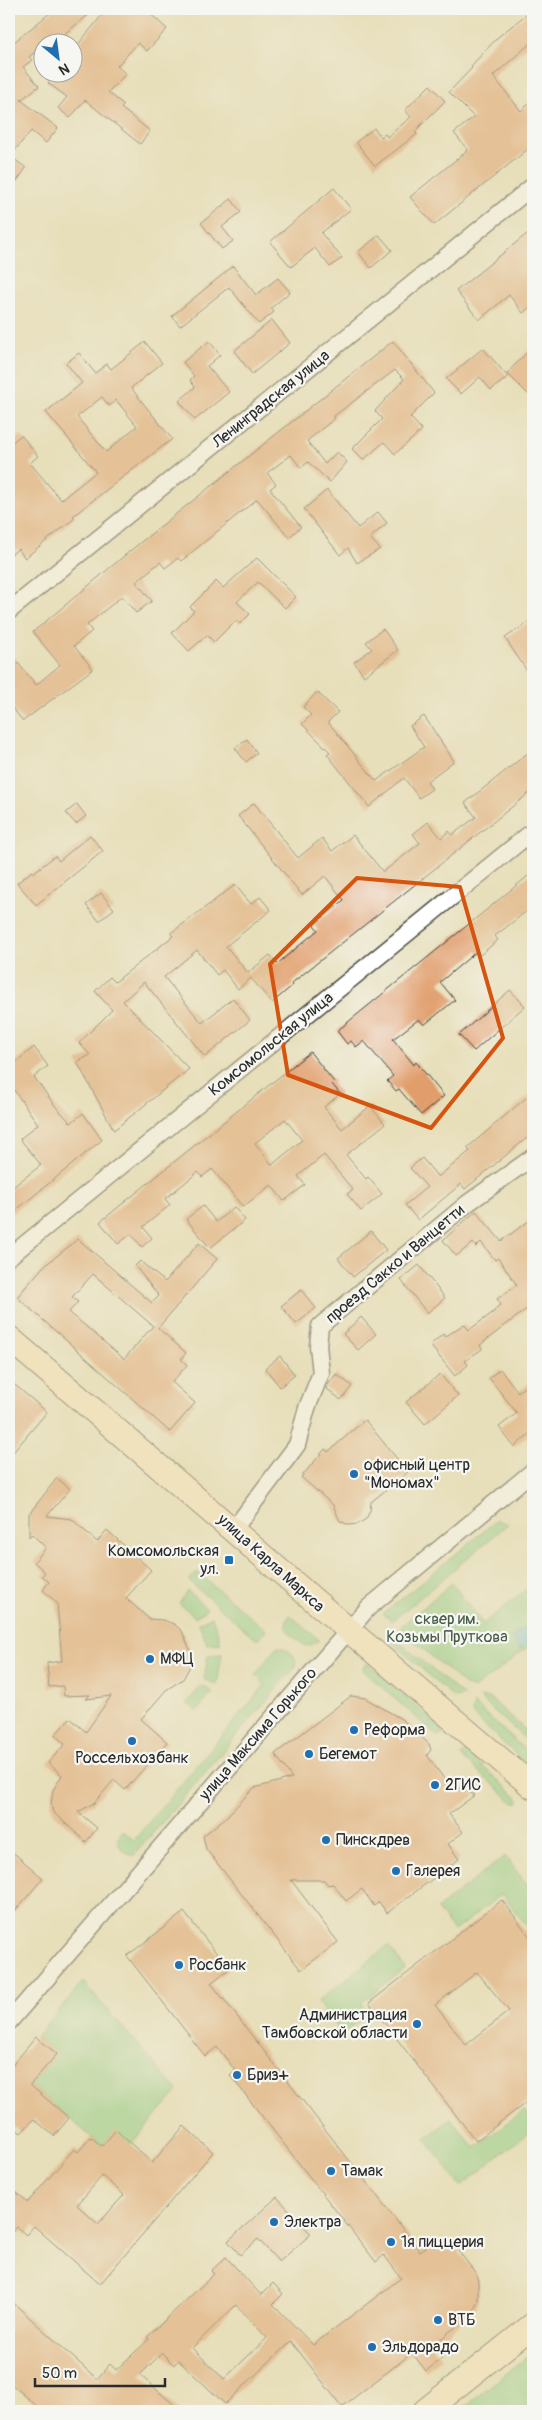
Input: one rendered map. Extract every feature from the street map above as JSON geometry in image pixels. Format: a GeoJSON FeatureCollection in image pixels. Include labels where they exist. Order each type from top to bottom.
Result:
{"type":"FeatureCollection","features":[{"type":"Feature","properties":{"kind":"main road","name":"улица Карла Маркса"},"geometry":{"type":"LineString","coordinates":[[9,1338],[234,1529],[348,1631],[533,1787]]}},
{"type":"Feature","properties":{"kind":"main road"},"geometry":{"type":"LineString","coordinates":[[425,2411],[533,2324]]}},
{"type":"Feature","properties":{"kind":"street","name":"Ленинградская улица"},"geometry":{"type":"LineString","coordinates":[[9,611],[533,186]]}},
{"type":"Feature","properties":{"kind":"street","name":"Комсомольская улица"},"geometry":{"type":"LineString","coordinates":[[9,1257],[533,831]]}},
{"type":"Feature","properties":{"kind":"street","name":"проезд Сакко и Ванцетти"},"geometry":{"type":"LineString","coordinates":[[234,1529],[297,1445],[306,1408],[321,1373],[318,1346],[320,1326],[468,1203],[533,1157]]}},
{"type":"Feature","properties":{"kind":"street","name":"улица Максима Горького"},"geometry":{"type":"LineString","coordinates":[[9,2022],[368,1608],[533,1471]]}},
{"type":"Feature","properties":{"kind":"highlighted area"},"geometry":{"type":"Polygon","coordinates":[[[357,878],[460,887],[503,1038],[431,1128],[288,1075],[270,964],[357,878]]]}},
{"type":"Feature","properties":{"kind":"green space"},"geometry":{"type":"Polygon","coordinates":[[[497,1520],[508,1524],[392,1621],[383,1614],[497,1520]]]}},
{"type":"Feature","properties":{"kind":"green space"},"geometry":{"type":"Polygon","coordinates":[[[197,1572],[266,1630],[257,1640],[189,1581],[197,1572]]]}},
{"type":"Feature","properties":{"kind":"green space","name":"сквер им. Козьмы Пруткова"},"geometry":{"type":"Polygon","coordinates":[[[452,1583],[483,1624],[533,1584],[533,1643],[474,1689],[466,1686],[399,1628],[452,1583]]]}},
{"type":"Feature","properties":{"kind":"green space"},"geometry":{"type":"Polygon","coordinates":[[[188,1591],[207,1609],[195,1617],[179,1603],[188,1591]]]}},
{"type":"Feature","properties":{"kind":"green space"},"geometry":{"type":"Polygon","coordinates":[[[290,1615],[319,1640],[306,1646],[293,1637],[286,1624],[290,1615]]]}},
{"type":"Feature","properties":{"kind":"green space"},"geometry":{"type":"Polygon","coordinates":[[[212,1616],[221,1643],[207,1644],[199,1623],[212,1616]]]}},
{"type":"Feature","properties":{"kind":"green space"},"geometry":{"type":"Polygon","coordinates":[[[394,1638],[464,1696],[454,1698],[391,1641],[394,1638]]]}},
{"type":"Feature","properties":{"kind":"green space"},"geometry":{"type":"Polygon","coordinates":[[[277,1647],[281,1647],[291,1653],[295,1659],[296,1666],[134,1855],[130,1855],[120,1847],[117,1837],[123,1831],[134,1840],[265,1685],[255,1675],[277,1647]]]}},
{"type":"Feature","properties":{"kind":"green space"},"geometry":{"type":"Polygon","coordinates":[[[222,1654],[217,1685],[204,1679],[208,1655],[222,1654]]]}},
{"type":"Feature","properties":{"kind":"green space"},"geometry":{"type":"Polygon","coordinates":[[[365,1664],[369,1664],[441,1729],[443,1734],[437,1736],[364,1671],[365,1664]]]}},
{"type":"Feature","properties":{"kind":"green space"},"geometry":{"type":"Polygon","coordinates":[[[201,1686],[213,1692],[197,1711],[187,1703],[201,1686]]]}},
{"type":"Feature","properties":{"kind":"green space"},"geometry":{"type":"Polygon","coordinates":[[[485,1697],[492,1700],[533,1737],[533,1746],[480,1698],[485,1697]]]}},
{"type":"Feature","properties":{"kind":"green space"},"geometry":{"type":"Polygon","coordinates":[[[474,1704],[533,1757],[533,1770],[474,1716],[472,1712],[474,1704]]]}},
{"type":"Feature","properties":{"kind":"green space"},"geometry":{"type":"Polygon","coordinates":[[[466,1752],[518,1798],[519,1802],[514,1803],[462,1757],[461,1755],[466,1752]]]}},
{"type":"Feature","properties":{"kind":"green space"},"geometry":{"type":"Polygon","coordinates":[[[505,1856],[533,1893],[533,1934],[502,1894],[454,1931],[437,1909],[505,1856]]]}},
{"type":"Feature","properties":{"kind":"green space"},"geometry":{"type":"Polygon","coordinates":[[[388,1946],[405,1968],[361,2003],[368,2013],[342,2034],[317,2002],[388,1946]]]}},
{"type":"Feature","properties":{"kind":"green space"},"geometry":{"type":"Polygon","coordinates":[[[83,1982],[178,2091],[131,2144],[116,2131],[102,2146],[30,2085],[56,2054],[36,2037],[83,1982]]]}},
{"type":"Feature","properties":{"kind":"green space"},"geometry":{"type":"Polygon","coordinates":[[[524,2110],[533,2122],[533,2129],[461,2186],[425,2139],[451,2119],[475,2148],[524,2110]]]}},
{"type":"Feature","properties":{"kind":"green space"},"geometry":{"type":"Polygon","coordinates":[[[533,2352],[533,2406],[524,2405],[523,2411],[459,2411],[533,2352]]]}},
{"type":"Feature","properties":{"kind":"water"},"geometry":{"type":"Polygon","coordinates":[[[532,1622],[533,1638],[520,1649],[511,1638],[532,1622]]]}},
{"type":"Feature","properties":{"kind":"building"},"geometry":{"type":"Polygon","coordinates":[[[55,9],[96,9],[67,32],[32,32],[32,54],[29,57],[32,60],[23,67],[32,78],[32,82],[36,82],[39,86],[21,100],[58,128],[46,143],[31,131],[10,156],[26,168],[17,181],[9,175],[9,46],[55,9]]]}},
{"type":"Feature","properties":{"kind":"building"},"geometry":{"type":"Polygon","coordinates":[[[107,9],[145,9],[167,29],[147,51],[138,43],[117,66],[126,74],[108,92],[124,105],[121,108],[150,131],[140,144],[85,100],[70,118],[58,108],[67,97],[48,83],[82,82],[82,40],[107,9]]]}},
{"type":"Feature","properties":{"kind":"building"},"geometry":{"type":"Polygon","coordinates":[[[533,9],[533,41],[493,76],[521,111],[533,100],[533,145],[434,225],[410,197],[468,150],[454,133],[474,117],[449,92],[498,37],[533,9]]]}},
{"type":"Feature","properties":{"kind":"building"},"geometry":{"type":"Polygon","coordinates":[[[430,85],[445,101],[415,131],[417,134],[375,166],[356,142],[374,128],[381,137],[385,134],[387,137],[411,117],[405,110],[430,85]]]}},
{"type":"Feature","properties":{"kind":"building"},"geometry":{"type":"Polygon","coordinates":[[[334,188],[351,209],[321,233],[342,258],[330,267],[315,248],[291,267],[270,242],[334,188]]]}},
{"type":"Feature","properties":{"kind":"building"},"geometry":{"type":"Polygon","coordinates":[[[231,199],[241,212],[222,227],[233,241],[222,249],[201,223],[231,199]]]}},
{"type":"Feature","properties":{"kind":"building"},"geometry":{"type":"Polygon","coordinates":[[[533,229],[533,304],[523,313],[509,295],[479,320],[456,291],[533,229]]]}},
{"type":"Feature","properties":{"kind":"building"},"geometry":{"type":"Polygon","coordinates":[[[379,235],[392,250],[371,268],[358,252],[379,235]]]}},
{"type":"Feature","properties":{"kind":"building"},"geometry":{"type":"Polygon","coordinates":[[[233,266],[256,295],[278,278],[290,292],[271,308],[274,312],[259,324],[229,287],[180,326],[172,316],[233,266]]]}},
{"type":"Feature","properties":{"kind":"building"},"geometry":{"type":"Polygon","coordinates":[[[272,320],[290,343],[252,374],[234,351],[272,320]]]}},
{"type":"Feature","properties":{"kind":"building"},"geometry":{"type":"Polygon","coordinates":[[[209,341],[220,355],[207,366],[229,392],[195,420],[179,401],[195,387],[190,380],[194,376],[183,362],[209,341]]]}},
{"type":"Feature","properties":{"kind":"building"},"geometry":{"type":"Polygon","coordinates":[[[393,341],[434,393],[410,417],[422,430],[395,454],[384,442],[363,460],[352,449],[382,419],[375,411],[404,379],[395,370],[334,416],[335,418],[307,441],[325,464],[337,452],[347,462],[330,482],[308,462],[301,468],[291,455],[267,473],[276,484],[270,489],[301,527],[289,537],[257,499],[181,561],[178,558],[165,568],[160,562],[136,582],[152,601],[136,613],[122,596],[87,625],[92,631],[74,646],[93,669],[23,721],[9,704],[9,652],[36,685],[60,665],[33,632],[136,546],[393,341]]]}},
{"type":"Feature","properties":{"kind":"building"},"geometry":{"type":"Polygon","coordinates":[[[145,342],[162,363],[131,388],[172,439],[73,516],[75,518],[25,558],[18,549],[9,556],[9,445],[21,435],[38,456],[30,463],[61,500],[96,472],[46,412],[82,383],[66,363],[79,353],[95,373],[107,364],[111,369],[145,342]],[[102,397],[77,417],[106,452],[137,426],[116,400],[109,406],[102,397]]]}},
{"type":"Feature","properties":{"kind":"building"},"geometry":{"type":"Polygon","coordinates":[[[533,346],[533,399],[507,373],[533,346]]]}},
{"type":"Feature","properties":{"kind":"building"},"geometry":{"type":"Polygon","coordinates":[[[483,348],[508,377],[491,390],[480,377],[461,394],[446,379],[483,348]]]}},
{"type":"Feature","properties":{"kind":"building"},"geometry":{"type":"Polygon","coordinates":[[[327,490],[358,528],[378,512],[387,523],[370,538],[380,549],[357,563],[348,548],[340,555],[304,509],[327,490]]]}},
{"type":"Feature","properties":{"kind":"building"},"geometry":{"type":"Polygon","coordinates":[[[257,558],[296,597],[285,608],[258,582],[237,602],[250,614],[240,624],[236,620],[214,642],[207,635],[189,651],[172,633],[194,611],[190,607],[216,581],[223,588],[257,558]]]}},
{"type":"Feature","properties":{"kind":"building"},"geometry":{"type":"Polygon","coordinates":[[[533,619],[533,680],[505,638],[533,619]]]}},
{"type":"Feature","properties":{"kind":"building"},"geometry":{"type":"Polygon","coordinates":[[[383,629],[398,650],[364,676],[354,662],[372,649],[366,642],[383,629]]]}},
{"type":"Feature","properties":{"kind":"building"},"geometry":{"type":"Polygon","coordinates":[[[317,692],[338,712],[328,722],[376,781],[424,747],[410,726],[424,716],[454,761],[427,781],[432,789],[419,798],[404,778],[369,807],[327,754],[330,752],[302,724],[311,715],[303,707],[317,692]]]}},
{"type":"Feature","properties":{"kind":"building"},"geometry":{"type":"Polygon","coordinates":[[[247,739],[257,753],[246,762],[235,748],[247,739]]]}},
{"type":"Feature","properties":{"kind":"building"},"geometry":{"type":"Polygon","coordinates":[[[533,749],[533,790],[292,983],[293,985],[272,1003],[251,978],[238,989],[223,970],[217,975],[197,950],[164,977],[202,1023],[233,998],[250,1020],[205,1057],[144,982],[123,1001],[189,1069],[114,1130],[77,1062],[90,1055],[79,1043],[112,1010],[95,991],[110,977],[115,982],[173,936],[171,933],[235,885],[251,904],[260,897],[271,910],[226,946],[248,973],[270,955],[277,964],[318,930],[314,925],[344,900],[325,876],[302,895],[238,816],[254,803],[298,858],[322,838],[332,851],[353,835],[383,872],[420,843],[413,834],[428,822],[441,838],[449,831],[452,835],[476,817],[465,803],[533,749]]]}},
{"type":"Feature","properties":{"kind":"building"},"geometry":{"type":"Polygon","coordinates":[[[77,804],[86,816],[76,824],[66,813],[77,804]]]}},
{"type":"Feature","properties":{"kind":"building"},"geometry":{"type":"Polygon","coordinates":[[[90,835],[103,851],[36,905],[17,883],[55,856],[59,861],[90,835]]]}},
{"type":"Feature","properties":{"kind":"building"},"geometry":{"type":"Polygon","coordinates":[[[533,872],[533,906],[495,936],[498,940],[480,955],[477,951],[440,982],[455,1000],[424,1025],[419,1019],[393,1039],[414,1065],[416,1062],[444,1096],[421,1115],[399,1089],[396,1091],[387,1081],[393,1076],[364,1041],[356,1047],[351,1041],[347,1044],[337,1031],[533,872]]]}},
{"type":"Feature","properties":{"kind":"building"},"geometry":{"type":"Polygon","coordinates":[[[101,893],[114,909],[99,921],[86,905],[101,893]]]}},
{"type":"Feature","properties":{"kind":"building"},"geometry":{"type":"Polygon","coordinates":[[[510,990],[525,1006],[474,1051],[459,1035],[510,990]]]}},
{"type":"Feature","properties":{"kind":"building"},"geometry":{"type":"Polygon","coordinates":[[[34,1047],[48,1066],[34,1077],[56,1107],[71,1123],[83,1113],[102,1140],[9,1216],[9,1190],[41,1165],[20,1139],[38,1124],[9,1083],[9,1068],[34,1047]]]}},
{"type":"Feature","properties":{"kind":"building"},"geometry":{"type":"Polygon","coordinates":[[[310,1052],[334,1082],[332,1084],[340,1094],[324,1107],[342,1129],[370,1106],[385,1124],[346,1155],[366,1179],[368,1177],[382,1194],[361,1211],[347,1194],[353,1190],[324,1155],[298,1176],[305,1185],[284,1201],[271,1185],[243,1207],[212,1169],[202,1177],[198,1172],[165,1199],[170,1205],[143,1227],[152,1238],[142,1247],[131,1234],[118,1244],[100,1222],[310,1052]],[[285,1119],[255,1143],[272,1165],[302,1140],[285,1119]]]}},
{"type":"Feature","properties":{"kind":"building"},"geometry":{"type":"Polygon","coordinates":[[[533,1092],[533,1133],[465,1189],[461,1184],[418,1220],[405,1205],[427,1187],[410,1168],[422,1158],[438,1177],[470,1151],[467,1148],[533,1092]]]}},
{"type":"Feature","properties":{"kind":"building"},"geometry":{"type":"Polygon","coordinates":[[[203,1206],[216,1222],[234,1207],[245,1220],[210,1248],[186,1219],[203,1206]]]}},
{"type":"Feature","properties":{"kind":"building"},"geometry":{"type":"Polygon","coordinates":[[[476,1211],[501,1241],[533,1218],[533,1304],[480,1345],[482,1349],[465,1361],[468,1365],[455,1376],[430,1345],[443,1334],[445,1337],[464,1324],[469,1330],[495,1311],[501,1304],[497,1299],[517,1285],[498,1258],[495,1260],[481,1242],[476,1247],[473,1243],[456,1256],[443,1240],[476,1211]]]}},
{"type":"Feature","properties":{"kind":"building"},"geometry":{"type":"Polygon","coordinates":[[[371,1231],[386,1250],[353,1277],[338,1258],[371,1231]]]}},
{"type":"Feature","properties":{"kind":"building"},"geometry":{"type":"Polygon","coordinates":[[[78,1239],[152,1303],[159,1296],[135,1266],[140,1261],[165,1282],[199,1243],[217,1259],[158,1328],[186,1353],[181,1359],[187,1365],[172,1382],[195,1403],[170,1432],[17,1297],[43,1267],[78,1239]],[[93,1274],[72,1297],[78,1302],[69,1312],[124,1359],[153,1326],[93,1274]]]}},
{"type":"Feature","properties":{"kind":"building"},"geometry":{"type":"Polygon","coordinates":[[[419,1265],[445,1298],[427,1313],[401,1280],[419,1265]]]}},
{"type":"Feature","properties":{"kind":"building"},"geometry":{"type":"Polygon","coordinates":[[[301,1290],[316,1308],[296,1324],[281,1306],[301,1290]]]}},
{"type":"Feature","properties":{"kind":"building"},"geometry":{"type":"Polygon","coordinates":[[[361,1317],[376,1334],[358,1350],[343,1334],[361,1317]]]}},
{"type":"Feature","properties":{"kind":"building"},"geometry":{"type":"Polygon","coordinates":[[[280,1356],[295,1375],[280,1387],[265,1368],[280,1356]]]}},
{"type":"Feature","properties":{"kind":"building"},"geometry":{"type":"Polygon","coordinates":[[[500,1369],[518,1392],[533,1380],[533,1431],[514,1447],[499,1427],[517,1413],[489,1378],[500,1369]]]}},
{"type":"Feature","properties":{"kind":"building"},"geometry":{"type":"Polygon","coordinates":[[[336,1374],[352,1386],[341,1400],[326,1388],[336,1374]]]}},
{"type":"Feature","properties":{"kind":"building"},"geometry":{"type":"Polygon","coordinates":[[[440,1374],[458,1396],[425,1424],[406,1402],[440,1374]]]}},
{"type":"Feature","properties":{"kind":"building"},"geometry":{"type":"Polygon","coordinates":[[[9,1380],[47,1412],[9,1457],[9,1380]]]}},
{"type":"Feature","properties":{"kind":"building","name":"офисный центр \"Мономах\""},"geometry":{"type":"Polygon","coordinates":[[[365,1420],[408,1472],[371,1502],[370,1511],[366,1519],[358,1524],[349,1525],[340,1521],[333,1505],[301,1477],[325,1449],[328,1452],[365,1420]]]}},
{"type":"Feature","properties":{"kind":"building"},"geometry":{"type":"Polygon","coordinates":[[[57,1478],[70,1489],[47,1516],[72,1519],[97,1542],[107,1530],[151,1570],[126,1598],[149,1619],[163,1620],[174,1624],[182,1631],[191,1652],[190,1666],[183,1679],[166,1690],[141,1719],[167,1742],[125,1790],[114,1780],[94,1803],[78,1812],[97,1828],[86,1842],[53,1812],[51,1805],[53,1790],[62,1775],[48,1763],[65,1744],[55,1735],[70,1718],[86,1732],[111,1696],[86,1699],[90,1695],[64,1696],[63,1686],[49,1687],[47,1663],[62,1661],[57,1603],[43,1590],[49,1582],[42,1576],[45,1572],[34,1562],[46,1548],[32,1534],[29,1537],[29,1514],[57,1478]]]}},
{"type":"Feature","properties":{"kind":"building"},"geometry":{"type":"Polygon","coordinates":[[[351,1696],[365,1698],[403,1720],[429,1744],[431,1750],[427,1755],[447,1783],[475,1795],[449,1814],[463,1832],[448,1844],[459,1859],[387,1913],[379,1902],[374,1906],[362,1889],[346,1901],[333,1884],[328,1885],[324,1880],[291,1880],[338,1942],[301,1970],[206,1849],[203,1836],[225,1818],[254,1788],[292,1778],[275,1754],[351,1696]]]}},
{"type":"Feature","properties":{"kind":"building"},"geometry":{"type":"Polygon","coordinates":[[[9,1849],[43,1878],[9,1918],[9,1849]]]}},
{"type":"Feature","properties":{"kind":"building","name":"Администрация Тамбовской области"},"geometry":{"type":"Polygon","coordinates":[[[502,1900],[533,1941],[533,2097],[476,2141],[369,2003],[502,1900]],[[477,1972],[435,2005],[466,2045],[509,2011],[477,1972]]]}},
{"type":"Feature","properties":{"kind":"building"},"geometry":{"type":"Polygon","coordinates":[[[184,1912],[229,1969],[211,1983],[420,2251],[435,2240],[442,2250],[452,2243],[475,2272],[478,2281],[478,2300],[473,2313],[432,2346],[442,2358],[426,2371],[412,2353],[342,2407],[291,2341],[225,2404],[178,2360],[174,2365],[162,2353],[140,2375],[181,2411],[43,2411],[9,2382],[9,2299],[97,2379],[110,2364],[116,2370],[149,2339],[147,2337],[214,2274],[211,2271],[226,2257],[261,2295],[273,2283],[283,2294],[273,2304],[313,2345],[401,2278],[384,2255],[376,2262],[230,2075],[235,2070],[217,2047],[205,2056],[127,1956],[184,1912]],[[236,2305],[192,2348],[224,2379],[267,2338],[236,2305]]]}},
{"type":"Feature","properties":{"kind":"building"},"geometry":{"type":"Polygon","coordinates":[[[36,2037],[57,2054],[30,2085],[69,2118],[54,2136],[34,2119],[21,2133],[9,2123],[9,2069],[36,2037]]]}},
{"type":"Feature","properties":{"kind":"building"},"geometry":{"type":"Polygon","coordinates":[[[184,2126],[213,2152],[100,2284],[34,2226],[26,2235],[17,2227],[9,2236],[9,2186],[28,2202],[74,2149],[78,2152],[91,2137],[102,2146],[116,2130],[152,2163],[184,2126]],[[102,2176],[77,2205],[98,2224],[124,2195],[102,2176]]]}},
{"type":"Feature","properties":{"kind":"building","name":"Электра"},"geometry":{"type":"Polygon","coordinates":[[[277,2197],[311,2234],[279,2262],[258,2239],[240,2255],[228,2241],[277,2197]]]}},
{"type":"Feature","properties":{"kind":"place","name":"офисный центр \"Мономах\""},"geometry":{"type":"Point","coordinates":[354,1474]}},
{"type":"Feature","properties":{"kind":"place","name":"Комсомольская ул."},"geometry":{"type":"Point","coordinates":[229,1560]}},
{"type":"Feature","properties":{"kind":"place","name":"МФЦ"},"geometry":{"type":"Point","coordinates":[150,1659]}},
{"type":"Feature","properties":{"kind":"place","name":"Реформа"},"geometry":{"type":"Point","coordinates":[354,1730]}},
{"type":"Feature","properties":{"kind":"place","name":"Россельхозбанк"},"geometry":{"type":"Point","coordinates":[132,1741]}},
{"type":"Feature","properties":{"kind":"place","name":"Бегемот"},"geometry":{"type":"Point","coordinates":[309,1754]}},
{"type":"Feature","properties":{"kind":"place","name":"2ГИС"},"geometry":{"type":"Point","coordinates":[435,1785]}},
{"type":"Feature","properties":{"kind":"place","name":"Пинскдрев"},"geometry":{"type":"Point","coordinates":[326,1840]}},
{"type":"Feature","properties":{"kind":"place","name":"Галерея"},"geometry":{"type":"Point","coordinates":[396,1871]}},
{"type":"Feature","properties":{"kind":"place","name":"Росбанк"},"geometry":{"type":"Point","coordinates":[179,1965]}},
{"type":"Feature","properties":{"kind":"place","name":"Администрация Тамбовской области"},"geometry":{"type":"Point","coordinates":[417,2024]}},
{"type":"Feature","properties":{"kind":"place","name":"Бриз+"},"geometry":{"type":"Point","coordinates":[237,2075]}},
{"type":"Feature","properties":{"kind":"place","name":"Тамак"},"geometry":{"type":"Point","coordinates":[331,2171]}},
{"type":"Feature","properties":{"kind":"place","name":"Электра"},"geometry":{"type":"Point","coordinates":[274,2222]}},
{"type":"Feature","properties":{"kind":"place","name":"1я пиццерия"},"geometry":{"type":"Point","coordinates":[391,2242]}},
{"type":"Feature","properties":{"kind":"place","name":"ВТБ"},"geometry":{"type":"Point","coordinates":[438,2320]}},
{"type":"Feature","properties":{"kind":"place","name":"Эльдорадо"},"geometry":{"type":"Point","coordinates":[372,2347]}}]}
